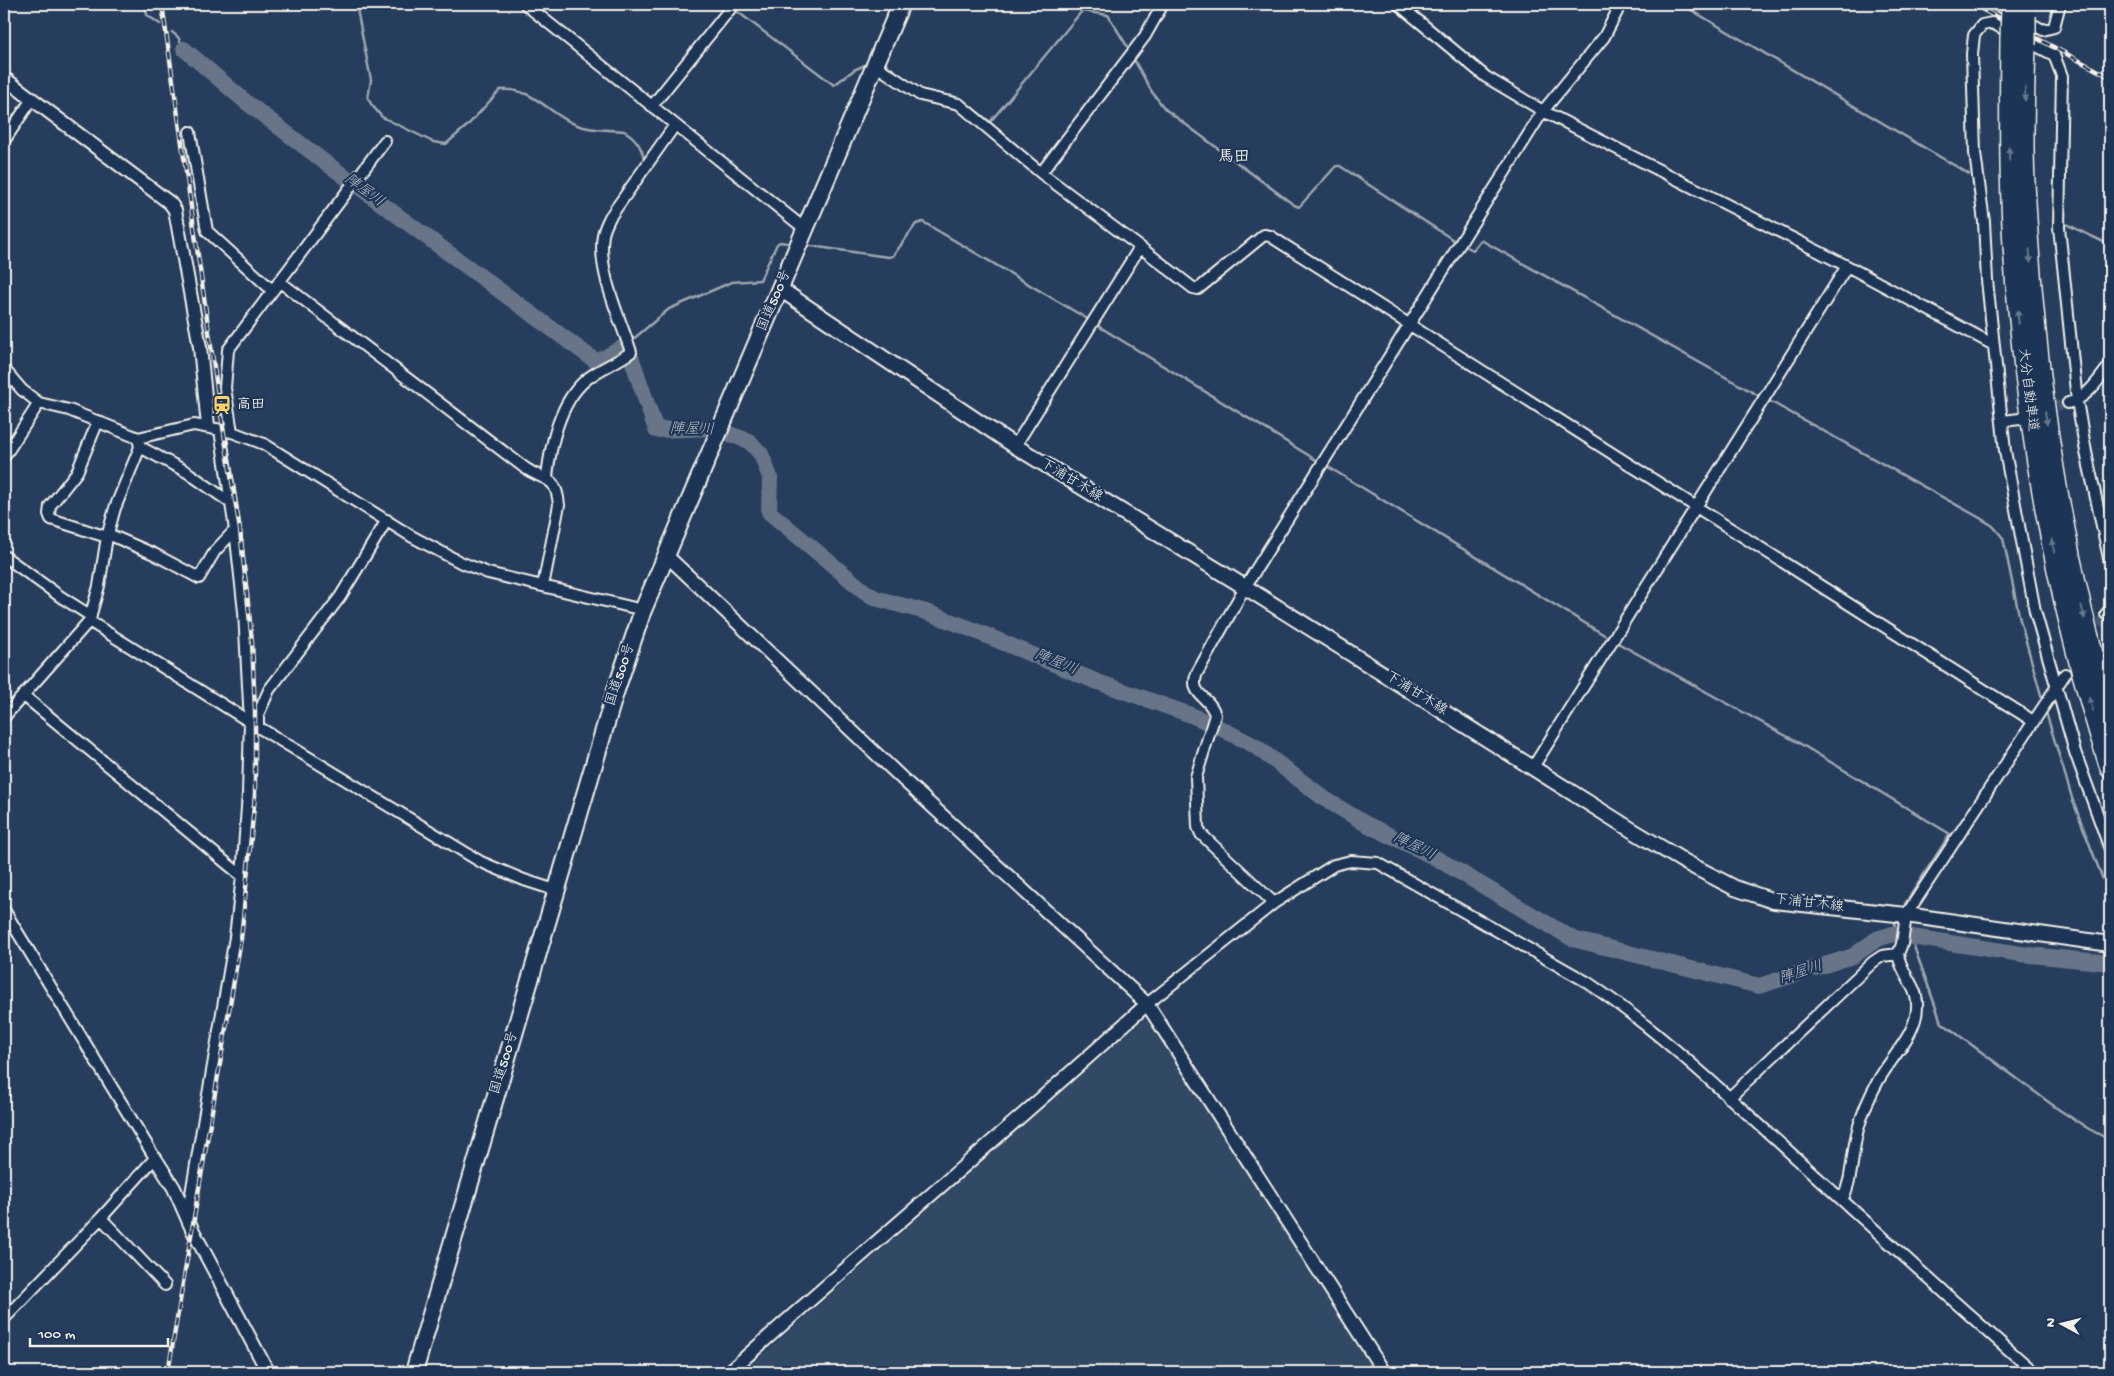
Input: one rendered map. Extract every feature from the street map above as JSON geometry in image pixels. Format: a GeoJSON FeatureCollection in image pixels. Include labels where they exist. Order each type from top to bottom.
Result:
{"type":"FeatureCollection","features":[{"type":"Feature","properties":{"kind":"highway","name":"国道500号"},"geometry":{"type":"LineString","coordinates":[[414,1372],[484,1131],[558,891],[615,693],[643,610],[901,4]]}},
{"type":"Feature","properties":{"kind":"highway","name":"大分自動車道"},"geometry":{"type":"LineString","coordinates":[[2014,7],[2018,42],[2033,309],[2039,364],[2068,544],[2091,644],[2110,714]]}},
{"type":"Feature","properties":{"kind":"highway","name":"大分自動車道"},"geometry":{"type":"LineString","coordinates":[[2018,42],[2009,145],[2012,230],[2018,309],[2029,405],[2040,481],[2060,583],[2110,768]]}},
{"type":"Feature","properties":{"kind":"main road","name":"下浦甘木線"},"geometry":{"type":"LineString","coordinates":[[780,289],[1015,446],[1685,862],[1735,888],[1774,900],[1906,919],[2110,944]]}},
{"type":"Feature","properties":{"kind":"street"},"geometry":{"type":"LineString","coordinates":[[525,4],[805,229]]}},
{"type":"Feature","properties":{"kind":"street"},"geometry":{"type":"LineString","coordinates":[[652,106],[734,4]]}},
{"type":"Feature","properties":{"kind":"street"},"geometry":{"type":"LineString","coordinates":[[1041,173],[1145,36],[1163,4]]}},
{"type":"Feature","properties":{"kind":"street"},"geometry":{"type":"LineString","coordinates":[[1398,4],[1486,77],[1543,111],[1847,266],[1994,345]]}},
{"type":"Feature","properties":{"kind":"street"},"geometry":{"type":"LineString","coordinates":[[1274,903],[1201,834],[1198,826],[1196,777],[1214,714],[1211,705],[1197,692],[1195,678],[1245,588],[1543,111],[1604,36],[1621,4]]}},
{"type":"Feature","properties":{"kind":"street"},"geometry":{"type":"LineString","coordinates":[[2014,7],[2043,30],[2054,27],[2059,14],[2060,4]]}},
{"type":"Feature","properties":{"kind":"street"},"geometry":{"type":"LineString","coordinates":[[2110,563],[2073,402],[2060,226],[2062,76],[2054,55],[1992,23],[1982,25],[1974,35],[1972,54],[1975,152],[1984,222],[1987,280],[2005,451],[2035,611],[2075,752],[2110,850]]}},
{"type":"Feature","properties":{"kind":"street"},"geometry":{"type":"LineString","coordinates":[[875,65],[920,95],[959,104],[1041,173],[1140,246],[1193,288],[1198,289],[1264,235],[1270,236],[2033,721]]}},
{"type":"Feature","properties":{"kind":"street"},"geometry":{"type":"LineString","coordinates":[[4,78],[170,203],[175,210],[200,347],[208,426]]}},
{"type":"Feature","properties":{"kind":"street"},"geometry":{"type":"LineString","coordinates":[[4,141],[32,99]]}},
{"type":"Feature","properties":{"kind":"street"},"geometry":{"type":"LineString","coordinates":[[547,477],[551,446],[565,406],[575,390],[593,374],[619,361],[631,352],[606,278],[602,253],[603,234],[610,217],[675,125]]}},
{"type":"Feature","properties":{"kind":"street"},"geometry":{"type":"LineString","coordinates":[[190,132],[207,232],[272,290]]}},
{"type":"Feature","properties":{"kind":"street"},"geometry":{"type":"LineString","coordinates":[[232,432],[225,388],[225,364],[228,350],[385,141]]}},
{"type":"Feature","properties":{"kind":"street"},"geometry":{"type":"LineString","coordinates":[[1015,446],[1140,246]]}},
{"type":"Feature","properties":{"kind":"street"},"geometry":{"type":"LineString","coordinates":[[1532,767],[1847,266]]}},
{"type":"Feature","properties":{"kind":"street"},"geometry":{"type":"LineString","coordinates":[[279,280],[533,474],[547,477],[554,485],[559,505],[543,586]]}},
{"type":"Feature","properties":{"kind":"street"},"geometry":{"type":"LineString","coordinates":[[2073,402],[2087,394],[2110,365]]}},
{"type":"Feature","properties":{"kind":"street"},"geometry":{"type":"LineString","coordinates":[[4,369],[22,390],[38,403],[69,410],[98,421],[139,442],[231,502]]}},
{"type":"Feature","properties":{"kind":"street"},"geometry":{"type":"LineString","coordinates":[[4,457],[38,403]]}},
{"type":"Feature","properties":{"kind":"street"},"geometry":{"type":"LineString","coordinates":[[2003,421],[2020,419]]}},
{"type":"Feature","properties":{"kind":"street"},"geometry":{"type":"LineString","coordinates":[[98,421],[77,472],[50,506],[49,514],[51,519],[107,535],[154,554],[199,578],[215,551],[235,530]]}},
{"type":"Feature","properties":{"kind":"street"},"geometry":{"type":"LineString","coordinates":[[4,717],[90,618],[99,586],[107,535],[139,442],[174,428],[194,425],[208,426],[232,432],[264,444],[412,536],[460,562],[488,572],[643,610]]}},
{"type":"Feature","properties":{"kind":"street"},"geometry":{"type":"LineString","coordinates":[[187,1217],[236,936],[254,724],[235,530],[220,430]]}},
{"type":"Feature","properties":{"kind":"street"},"geometry":{"type":"LineString","coordinates":[[254,724],[269,690],[340,597],[387,520]]}},
{"type":"Feature","properties":{"kind":"street"},"geometry":{"type":"LineString","coordinates":[[666,555],[900,776],[1147,1004],[1384,1372]]}},
{"type":"Feature","properties":{"kind":"street"},"geometry":{"type":"LineString","coordinates":[[4,556],[90,618],[254,724],[481,862],[524,880],[558,891]]}},
{"type":"Feature","properties":{"kind":"street"},"geometry":{"type":"LineString","coordinates":[[1842,1200],[1847,1191],[1852,1173],[1858,1126],[1878,1081],[1912,1028],[1916,1014],[1918,1002],[1900,949],[1906,919],[2065,674]]}},
{"type":"Feature","properties":{"kind":"street"},"geometry":{"type":"LineString","coordinates":[[23,695],[242,876]]}},
{"type":"Feature","properties":{"kind":"street"},"geometry":{"type":"LineString","coordinates":[[729,1372],[1047,1095],[1147,1004],[1274,903],[1334,865],[1351,861],[1378,863],[1606,995],[1637,1019],[1729,1098],[2034,1372]]}},
{"type":"Feature","properties":{"kind":"street"},"geometry":{"type":"LineString","coordinates":[[4,910],[174,1188],[187,1217],[268,1372]]}},
{"type":"Feature","properties":{"kind":"street"},"geometry":{"type":"LineString","coordinates":[[1729,1098],[1873,962],[1882,956],[1900,949]]}},
{"type":"Feature","properties":{"kind":"street"},"geometry":{"type":"LineString","coordinates":[[4,1318],[101,1218],[155,1158]]}},
{"type":"Feature","properties":{"kind":"street"},"geometry":{"type":"LineString","coordinates":[[101,1218],[165,1285]]}},
{"type":"Feature","properties":{"kind":"shaded area"},"geometry":{"type":"Polygon","coordinates":[[[1147,1017],[1375,1372],[743,1372],[1147,1017]]]}},
{"type":"Feature","properties":{"kind":"waterway"},"geometry":{"type":"LineString","coordinates":[[145,4],[147,15],[160,24]]}},
{"type":"Feature","properties":{"kind":"waterway"},"geometry":{"type":"LineString","coordinates":[[356,4],[371,80],[368,98],[382,117],[433,142],[446,144],[468,125],[500,90],[512,90],[522,92],[558,115],[582,127],[624,131],[639,144],[643,153],[644,163]]}},
{"type":"Feature","properties":{"kind":"waterway"},"geometry":{"type":"LineString","coordinates":[[1681,4],[1969,174]]}},
{"type":"Feature","properties":{"kind":"waterway"},"geometry":{"type":"LineString","coordinates":[[734,9],[834,85],[854,70],[867,64]]}},
{"type":"Feature","properties":{"kind":"waterway"},"geometry":{"type":"LineString","coordinates":[[967,104],[990,122],[1082,11],[1108,15],[1130,51]]}},
{"type":"Feature","properties":{"kind":"waterway"},"geometry":{"type":"LineString","coordinates":[[172,32],[178,37],[184,49]]}},
{"type":"Feature","properties":{"kind":"waterway","name":"陣屋川"},"geometry":{"type":"LineString","coordinates":[[184,49],[246,102],[322,160],[597,362],[627,345],[656,430],[712,428],[749,441],[761,454],[770,477],[769,512],[864,591],[875,598],[926,612],[966,627],[1095,681],[1191,715],[1218,727],[1255,746],[1325,799],[1366,824],[1436,858],[1573,939],[1759,986],[1853,956],[1877,939],[1893,934],[2021,954],[2110,963]]}},
{"type":"Feature","properties":{"kind":"waterway"},"geometry":{"type":"LineString","coordinates":[[1132,56],[1152,92],[1165,109],[1294,205],[1299,207],[1336,166],[1340,166],[1458,243]]}},
{"type":"Feature","properties":{"kind":"waterway"},"geometry":{"type":"LineString","coordinates":[[885,64],[924,92]]}},
{"type":"Feature","properties":{"kind":"waterway"},"geometry":{"type":"LineString","coordinates":[[941,95],[953,96],[962,101]]}},
{"type":"Feature","properties":{"kind":"waterway"},"geometry":{"type":"LineString","coordinates":[[804,245],[888,257],[893,256],[916,224],[923,222],[1091,321]]}},
{"type":"Feature","properties":{"kind":"waterway"},"geometry":{"type":"LineString","coordinates":[[2066,224],[2110,245]]}},
{"type":"Feature","properties":{"kind":"waterway"},"geometry":{"type":"LineString","coordinates":[[1463,245],[1473,250],[1481,240],[1761,397]]}},
{"type":"Feature","properties":{"kind":"waterway"},"geometry":{"type":"LineString","coordinates":[[631,341],[669,309],[732,282],[760,280],[777,244],[780,242],[794,244]]}},
{"type":"Feature","properties":{"kind":"waterway"},"geometry":{"type":"LineString","coordinates":[[1095,324],[1321,463]]}},
{"type":"Feature","properties":{"kind":"waterway"},"geometry":{"type":"LineString","coordinates":[[1766,399],[1993,526],[2003,538],[2020,620],[2043,702]]}},
{"type":"Feature","properties":{"kind":"waterway"},"geometry":{"type":"LineString","coordinates":[[1325,465],[1611,639]]}},
{"type":"Feature","properties":{"kind":"waterway"},"geometry":{"type":"LineString","coordinates":[[1616,642],[1799,743],[1950,834],[1905,904]]}},
{"type":"Feature","properties":{"kind":"waterway"},"geometry":{"type":"LineString","coordinates":[[2045,709],[2073,801],[2110,898]]}},
{"type":"Feature","properties":{"kind":"waterway"},"geometry":{"type":"LineString","coordinates":[[1893,934],[1895,924]]}},
{"type":"Feature","properties":{"kind":"waterway"},"geometry":{"type":"LineString","coordinates":[[1911,938],[1941,1022],[2058,1109],[2110,1140]]}},
{"type":"Feature","properties":{"kind":"tunnel"},"geometry":{"type":"LineString","coordinates":[[2043,411],[2068,403]]}},
{"type":"Feature","properties":{"kind":"tunnel"},"geometry":{"type":"LineString","coordinates":[[2090,638],[2106,614]]}},
{"type":"Feature","properties":{"kind":"railway"},"geometry":{"type":"LineString","coordinates":[[162,4],[220,409],[240,530],[252,641],[255,711],[255,796],[241,939],[168,1372]]}},
{"type":"Feature","properties":{"kind":"railway"},"geometry":{"type":"LineString","coordinates":[[1972,4],[2110,77]]}},
{"type":"Feature","properties":{"kind":"place","name":"高田"},"geometry":{"type":"Point","coordinates":[222,405]}},
{"type":"Feature","properties":{"kind":"district","name":"馬田"},"geometry":{"type":"Point","coordinates":[1234,158]}}]}
